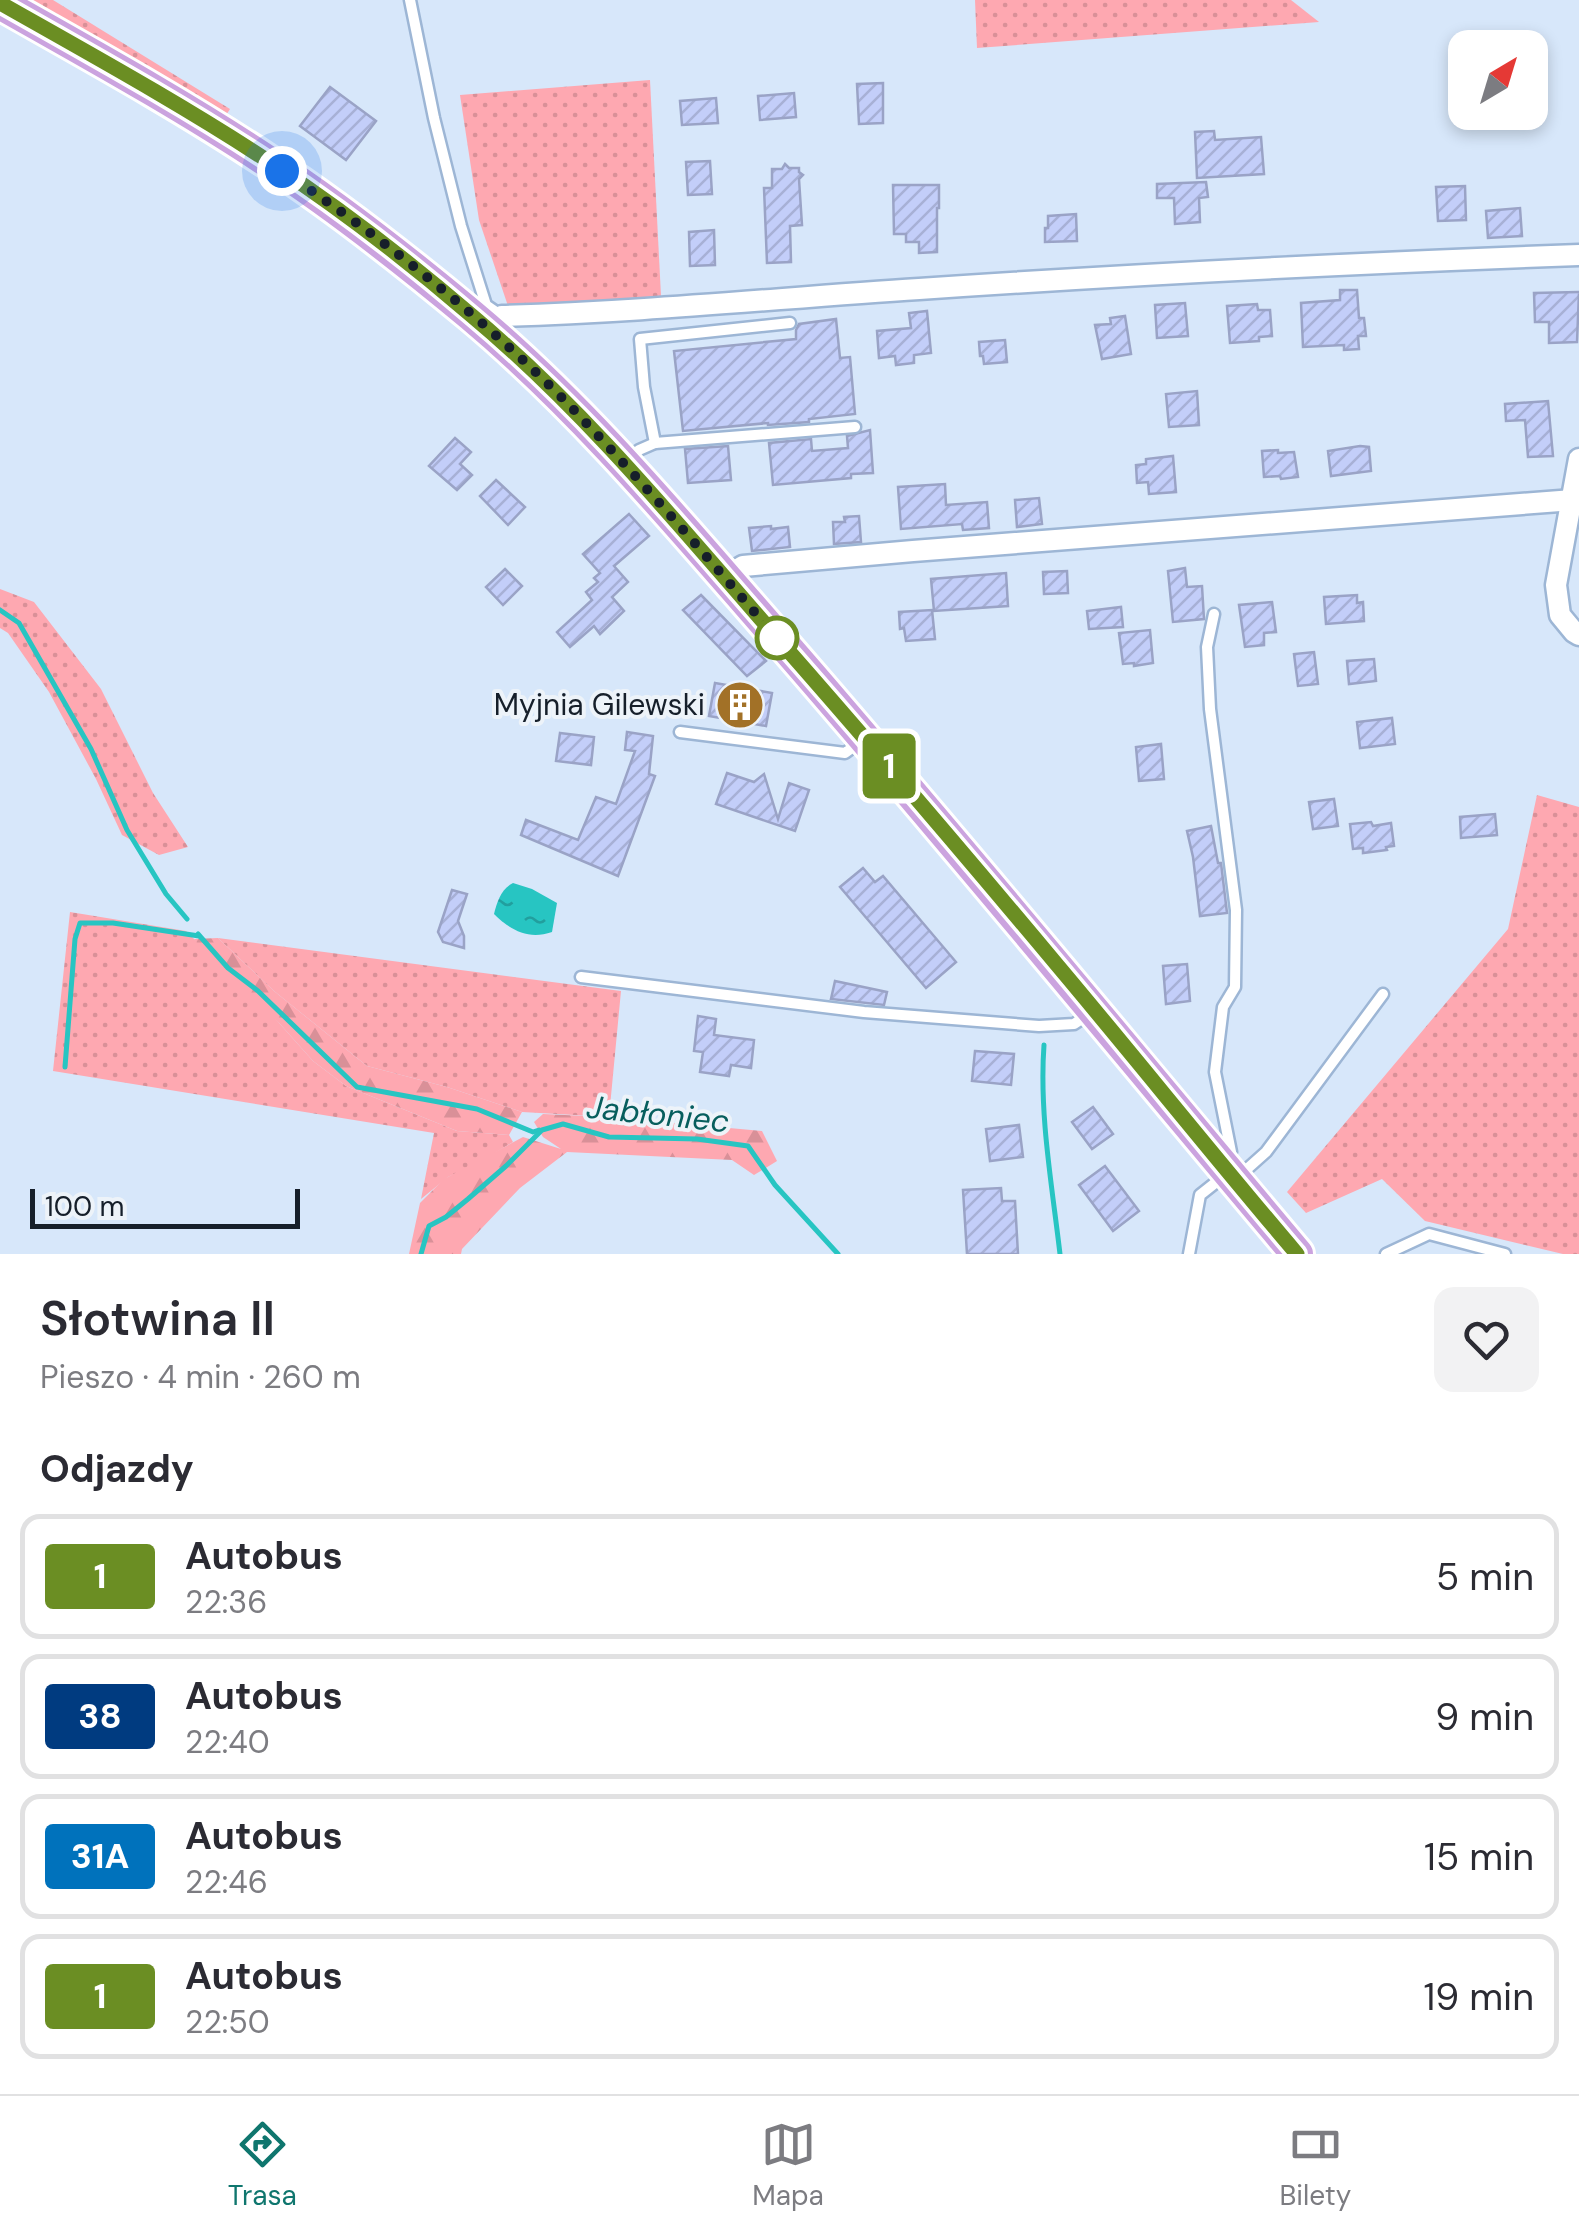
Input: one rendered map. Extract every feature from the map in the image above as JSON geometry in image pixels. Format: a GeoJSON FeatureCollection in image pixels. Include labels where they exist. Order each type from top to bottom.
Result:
{"type":"FeatureCollection","features":[{"type":"Feature","properties":{"kind":"main road"},"geometry":{"type":"LineString","coordinates":[[0,3],[264,159],[497,324],[865,738],[1297,1254]]}},
{"type":"Feature","properties":{"kind":"street"},"geometry":{"type":"LineString","coordinates":[[497,324],[918,288],[1579,255]]}},
{"type":"Feature","properties":{"kind":"street"},"geometry":{"type":"LineString","coordinates":[[1579,459],[1556,585],[1560,615],[1579,635]]}},
{"type":"Feature","properties":{"kind":"street"},"geometry":{"type":"LineString","coordinates":[[725,577],[743,566],[1572,500]]}},
{"type":"Feature","properties":{"kind":"lane"},"geometry":{"type":"LineString","coordinates":[[410,0],[434,118],[462,226],[486,305],[497,324]]}},
{"type":"Feature","properties":{"kind":"lane"},"geometry":{"type":"LineString","coordinates":[[655,443],[640,339],[790,323]]}},
{"type":"Feature","properties":{"kind":"lane"},"geometry":{"type":"LineString","coordinates":[[625,464],[655,443],[855,426]]}},
{"type":"Feature","properties":{"kind":"lane"},"geometry":{"type":"LineString","coordinates":[[1214,614],[1207,647],[1210,709],[1236,910],[1235,986],[1223,1007],[1215,1072],[1231,1152],[1227,1172]]}},
{"type":"Feature","properties":{"kind":"lane"},"geometry":{"type":"LineString","coordinates":[[680,732],[845,753],[865,738]]}},
{"type":"Feature","properties":{"kind":"lane"},"geometry":{"type":"LineString","coordinates":[[581,977],[864,1012],[1039,1026],[1074,1024],[1094,1010]]}},
{"type":"Feature","properties":{"kind":"lane"},"geometry":{"type":"LineString","coordinates":[[1189,1254],[1200,1196],[1227,1172],[1266,1152],[1384,994]]}},
{"type":"Feature","properties":{"kind":"lane"},"geometry":{"type":"LineString","coordinates":[[1386,1254],[1428,1234],[1505,1254]]}},
{"type":"Feature","properties":{"kind":"green space"},"geometry":{"type":"Polygon","coordinates":[[[30,0],[53,0],[230,109],[223,120],[30,0]]]}},
{"type":"Feature","properties":{"kind":"green space"},"geometry":{"type":"Polygon","coordinates":[[[975,0],[1291,0],[1319,22],[977,48],[975,0]]]}},
{"type":"Feature","properties":{"kind":"green space"},"geometry":{"type":"Polygon","coordinates":[[[650,80],[661,296],[508,306],[479,220],[460,95],[650,80]]]}},
{"type":"Feature","properties":{"kind":"green space"},"geometry":{"type":"Polygon","coordinates":[[[0,589],[34,602],[101,689],[153,793],[188,847],[159,855],[122,835],[49,692],[8,633],[0,628],[0,589]]]}},
{"type":"Feature","properties":{"kind":"green space"},"geometry":{"type":"Polygon","coordinates":[[[1537,795],[1579,807],[1579,1254],[1563,1254],[1425,1221],[1382,1179],[1306,1213],[1287,1192],[1508,929],[1537,795]]]}},
{"type":"Feature","properties":{"kind":"green space"},"geometry":{"type":"Polygon","coordinates":[[[70,912],[186,931],[313,1061],[346,1086],[457,1131],[509,1135],[513,1142],[448,1177],[421,1199],[434,1133],[53,1071],[70,912]]]}},
{"type":"Feature","properties":{"kind":"green space"},"geometry":{"type":"Polygon","coordinates":[[[218,938],[621,991],[609,1117],[522,1112],[367,1066],[274,991],[218,938]]]}},
{"type":"Feature","properties":{"kind":"green space"},"geometry":{"type":"Polygon","coordinates":[[[218,938],[274,991],[367,1066],[522,1112],[509,1135],[457,1131],[346,1086],[313,1061],[280,1024],[214,967],[194,939],[218,938]]]}},
{"type":"Feature","properties":{"kind":"green space"},"geometry":{"type":"Polygon","coordinates":[[[543,1114],[762,1131],[777,1161],[754,1175],[732,1160],[567,1152],[520,1188],[461,1254],[409,1254],[420,1203],[444,1179],[523,1137],[561,1149],[543,1137],[534,1122],[543,1114]]]}},
{"type":"Feature","properties":{"kind":"water"},"geometry":{"type":"Polygon","coordinates":[[[513,883],[557,903],[552,932],[521,932],[494,914],[498,900],[513,883]]]}},
{"type":"Feature","properties":{"kind":"building"},"geometry":{"type":"Polygon","coordinates":[[[883,83],[883,123],[859,124],[857,84],[883,83]]]}},
{"type":"Feature","properties":{"kind":"building"},"geometry":{"type":"Polygon","coordinates":[[[330,87],[376,121],[346,160],[300,126],[330,87]]]}},
{"type":"Feature","properties":{"kind":"building"},"geometry":{"type":"Polygon","coordinates":[[[794,93],[796,117],[760,120],[758,96],[794,93]]]}},
{"type":"Feature","properties":{"kind":"building"},"geometry":{"type":"Polygon","coordinates":[[[716,98],[718,123],[682,125],[680,101],[716,98]]]}},
{"type":"Feature","properties":{"kind":"building"},"geometry":{"type":"Polygon","coordinates":[[[1214,131],[1215,140],[1261,137],[1264,174],[1197,178],[1195,132],[1214,131]]]}},
{"type":"Feature","properties":{"kind":"building"},"geometry":{"type":"Polygon","coordinates":[[[710,161],[712,194],[688,195],[686,162],[710,161]]]}},
{"type":"Feature","properties":{"kind":"building"},"geometry":{"type":"Polygon","coordinates":[[[785,164],[799,168],[803,175],[799,179],[802,225],[790,226],[791,262],[767,263],[764,188],[772,188],[772,169],[782,169],[785,164]]]}},
{"type":"Feature","properties":{"kind":"building"},"geometry":{"type":"Polygon","coordinates":[[[1206,182],[1208,197],[1199,198],[1200,222],[1175,224],[1174,198],[1157,198],[1157,184],[1206,182]]]}},
{"type":"Feature","properties":{"kind":"building"},"geometry":{"type":"Polygon","coordinates":[[[893,185],[939,185],[937,252],[919,253],[919,242],[906,242],[906,234],[894,234],[893,185]]]}},
{"type":"Feature","properties":{"kind":"building"},"geometry":{"type":"Polygon","coordinates":[[[1465,186],[1466,220],[1438,221],[1436,187],[1465,186]]]}},
{"type":"Feature","properties":{"kind":"building"},"geometry":{"type":"Polygon","coordinates":[[[1520,208],[1522,236],[1488,238],[1486,211],[1520,208]]]}},
{"type":"Feature","properties":{"kind":"building"},"geometry":{"type":"Polygon","coordinates":[[[1076,214],[1077,241],[1045,242],[1048,216],[1076,214]]]}},
{"type":"Feature","properties":{"kind":"building"},"geometry":{"type":"Polygon","coordinates":[[[714,230],[715,265],[690,266],[689,232],[714,230]]]}},
{"type":"Feature","properties":{"kind":"building"},"geometry":{"type":"Polygon","coordinates":[[[1340,290],[1357,290],[1359,318],[1364,318],[1366,336],[1358,336],[1359,349],[1344,350],[1344,345],[1303,347],[1301,303],[1340,300],[1340,290]]]}},
{"type":"Feature","properties":{"kind":"building"},"geometry":{"type":"Polygon","coordinates":[[[1579,292],[1577,342],[1549,343],[1549,322],[1535,322],[1534,293],[1579,292]]]}},
{"type":"Feature","properties":{"kind":"building"},"geometry":{"type":"Polygon","coordinates":[[[1185,303],[1188,336],[1157,338],[1155,305],[1185,303]]]}},
{"type":"Feature","properties":{"kind":"building"},"geometry":{"type":"Polygon","coordinates":[[[1257,304],[1258,310],[1270,310],[1272,336],[1230,343],[1227,306],[1257,304]]]}},
{"type":"Feature","properties":{"kind":"building"},"geometry":{"type":"Polygon","coordinates":[[[927,311],[931,353],[914,355],[914,363],[896,365],[895,356],[879,358],[877,331],[911,328],[909,313],[927,311]]]}},
{"type":"Feature","properties":{"kind":"building"},"geometry":{"type":"Polygon","coordinates":[[[1125,316],[1131,354],[1102,359],[1095,325],[1111,324],[1110,318],[1125,316]]]}},
{"type":"Feature","properties":{"kind":"building"},"geometry":{"type":"Polygon","coordinates":[[[836,319],[840,358],[850,357],[855,414],[809,422],[683,431],[674,351],[796,339],[799,324],[836,319]]]}},
{"type":"Feature","properties":{"kind":"building"},"geometry":{"type":"Polygon","coordinates":[[[1005,340],[1007,362],[984,364],[979,342],[1005,340]]]}},
{"type":"Feature","properties":{"kind":"building"},"geometry":{"type":"Polygon","coordinates":[[[1197,391],[1199,425],[1169,427],[1166,394],[1197,391]]]}},
{"type":"Feature","properties":{"kind":"building"},"geometry":{"type":"Polygon","coordinates":[[[1548,401],[1553,456],[1528,457],[1525,420],[1506,421],[1505,404],[1548,401]]]}},
{"type":"Feature","properties":{"kind":"building"},"geometry":{"type":"Polygon","coordinates":[[[870,430],[873,473],[773,485],[769,443],[811,439],[812,451],[848,448],[847,436],[870,430]]]}},
{"type":"Feature","properties":{"kind":"building"},"geometry":{"type":"Polygon","coordinates":[[[455,438],[471,452],[460,464],[472,475],[457,490],[429,466],[455,438]]]}},
{"type":"Feature","properties":{"kind":"building"},"geometry":{"type":"Polygon","coordinates":[[[728,446],[731,480],[688,483],[685,449],[728,446]]]}},
{"type":"Feature","properties":{"kind":"building"},"geometry":{"type":"Polygon","coordinates":[[[1369,447],[1371,471],[1331,476],[1328,451],[1369,447]]]}},
{"type":"Feature","properties":{"kind":"building"},"geometry":{"type":"Polygon","coordinates":[[[1262,451],[1294,452],[1298,477],[1264,477],[1262,451]]]}},
{"type":"Feature","properties":{"kind":"building"},"geometry":{"type":"Polygon","coordinates":[[[1173,456],[1176,492],[1149,494],[1148,482],[1137,483],[1136,465],[1146,464],[1146,459],[1173,456]]]}},
{"type":"Feature","properties":{"kind":"building"},"geometry":{"type":"Polygon","coordinates":[[[496,480],[525,507],[508,525],[480,496],[496,480]]]}},
{"type":"Feature","properties":{"kind":"building"},"geometry":{"type":"Polygon","coordinates":[[[945,484],[946,505],[987,502],[989,528],[963,530],[962,524],[901,529],[898,487],[945,484]]]}},
{"type":"Feature","properties":{"kind":"building"},"geometry":{"type":"Polygon","coordinates":[[[1039,498],[1042,524],[1017,527],[1015,500],[1039,498]]]}},
{"type":"Feature","properties":{"kind":"building"},"geometry":{"type":"Polygon","coordinates":[[[629,514],[649,536],[614,566],[628,582],[612,597],[624,611],[600,634],[594,626],[570,647],[557,632],[592,600],[586,592],[598,582],[594,578],[600,573],[583,554],[629,514]]]}},
{"type":"Feature","properties":{"kind":"building"},"geometry":{"type":"Polygon","coordinates":[[[859,516],[861,542],[834,544],[833,522],[859,516]]]}},
{"type":"Feature","properties":{"kind":"building"},"geometry":{"type":"Polygon","coordinates":[[[788,527],[790,547],[752,551],[749,528],[788,527]]]}},
{"type":"Feature","properties":{"kind":"building"},"geometry":{"type":"Polygon","coordinates":[[[1185,568],[1187,587],[1202,586],[1204,619],[1173,622],[1168,571],[1185,568]]]}},
{"type":"Feature","properties":{"kind":"building"},"geometry":{"type":"Polygon","coordinates":[[[505,569],[522,586],[503,605],[486,587],[505,569]]]}},
{"type":"Feature","properties":{"kind":"building"},"geometry":{"type":"Polygon","coordinates":[[[1067,571],[1068,593],[1044,594],[1043,572],[1067,571]]]}},
{"type":"Feature","properties":{"kind":"building"},"geometry":{"type":"Polygon","coordinates":[[[1006,573],[1008,606],[934,611],[931,579],[1006,573]]]}},
{"type":"Feature","properties":{"kind":"building"},"geometry":{"type":"Polygon","coordinates":[[[701,595],[766,661],[747,676],[683,610],[701,595]]]}},
{"type":"Feature","properties":{"kind":"building"},"geometry":{"type":"Polygon","coordinates":[[[1357,595],[1357,603],[1363,602],[1364,621],[1326,624],[1324,597],[1357,595]]]}},
{"type":"Feature","properties":{"kind":"building"},"geometry":{"type":"Polygon","coordinates":[[[1272,602],[1276,632],[1264,633],[1264,645],[1245,647],[1239,605],[1272,602]]]}},
{"type":"Feature","properties":{"kind":"building"},"geometry":{"type":"Polygon","coordinates":[[[1121,607],[1123,627],[1089,629],[1087,611],[1121,607]]]}},
{"type":"Feature","properties":{"kind":"building"},"geometry":{"type":"Polygon","coordinates":[[[932,610],[935,639],[906,641],[904,628],[900,629],[899,612],[932,610]]]}},
{"type":"Feature","properties":{"kind":"building"},"geometry":{"type":"Polygon","coordinates":[[[1150,630],[1153,663],[1123,664],[1119,633],[1150,630]]]}},
{"type":"Feature","properties":{"kind":"building"},"geometry":{"type":"Polygon","coordinates":[[[1314,652],[1318,684],[1298,686],[1294,654],[1314,652]]]}},
{"type":"Feature","properties":{"kind":"building"},"geometry":{"type":"Polygon","coordinates":[[[1374,659],[1376,681],[1349,684],[1347,661],[1374,659]]]}},
{"type":"Feature","properties":{"kind":"building","name":"Myjnia Gilewski"},"geometry":{"type":"Polygon","coordinates":[[[715,683],[772,693],[766,726],[709,716],[715,683]]]}},
{"type":"Feature","properties":{"kind":"building"},"geometry":{"type":"Polygon","coordinates":[[[1392,718],[1395,744],[1360,748],[1357,722],[1392,718]]]}},
{"type":"Feature","properties":{"kind":"building"},"geometry":{"type":"Polygon","coordinates":[[[627,732],[653,736],[649,774],[655,776],[618,876],[521,835],[526,820],[578,840],[596,797],[616,804],[635,751],[625,750],[627,732]]]}},
{"type":"Feature","properties":{"kind":"building"},"geometry":{"type":"Polygon","coordinates":[[[560,733],[594,737],[591,765],[556,761],[560,733]]]}},
{"type":"Feature","properties":{"kind":"building"},"geometry":{"type":"Polygon","coordinates":[[[1161,744],[1164,779],[1139,781],[1136,747],[1161,744]]]}},
{"type":"Feature","properties":{"kind":"building"},"geometry":{"type":"Polygon","coordinates":[[[727,773],[754,782],[764,774],[778,819],[789,783],[809,790],[795,831],[716,804],[727,773]]]}},
{"type":"Feature","properties":{"kind":"building"},"geometry":{"type":"Polygon","coordinates":[[[1334,799],[1338,826],[1313,829],[1309,802],[1334,799]]]}},
{"type":"Feature","properties":{"kind":"building"},"geometry":{"type":"Polygon","coordinates":[[[1495,814],[1497,835],[1461,838],[1460,817],[1495,814]]]}},
{"type":"Feature","properties":{"kind":"building"},"geometry":{"type":"Polygon","coordinates":[[[1371,822],[1373,826],[1391,823],[1394,846],[1363,853],[1363,848],[1353,849],[1350,824],[1371,822]]]}},
{"type":"Feature","properties":{"kind":"building"},"geometry":{"type":"Polygon","coordinates":[[[1211,826],[1221,863],[1227,913],[1200,916],[1187,831],[1211,826]]]}},
{"type":"Feature","properties":{"kind":"building"},"geometry":{"type":"Polygon","coordinates":[[[863,868],[875,882],[883,876],[956,962],[926,988],[840,887],[863,868]]]}},
{"type":"Feature","properties":{"kind":"building"},"geometry":{"type":"Polygon","coordinates":[[[452,890],[467,894],[458,921],[464,948],[443,942],[438,932],[452,890]]]}},
{"type":"Feature","properties":{"kind":"building"},"geometry":{"type":"Polygon","coordinates":[[[1187,964],[1190,1001],[1166,1004],[1163,966],[1187,964]]]}},
{"type":"Feature","properties":{"kind":"building"},"geometry":{"type":"Polygon","coordinates":[[[835,981],[887,992],[884,1005],[831,999],[835,981]]]}},
{"type":"Feature","properties":{"kind":"building"},"geometry":{"type":"Polygon","coordinates":[[[698,1016],[716,1019],[714,1035],[754,1040],[751,1068],[731,1065],[729,1076],[700,1072],[703,1052],[694,1051],[698,1016]]]}},
{"type":"Feature","properties":{"kind":"building"},"geometry":{"type":"Polygon","coordinates":[[[975,1051],[1014,1054],[1011,1085],[972,1081],[975,1051]]]}},
{"type":"Feature","properties":{"kind":"building"},"geometry":{"type":"Polygon","coordinates":[[[1093,1107],[1113,1134],[1092,1149],[1072,1122],[1093,1107]]]}},
{"type":"Feature","properties":{"kind":"building"},"geometry":{"type":"Polygon","coordinates":[[[1019,1125],[1023,1157],[990,1161],[986,1129],[1019,1125]]]}},
{"type":"Feature","properties":{"kind":"building"},"geometry":{"type":"Polygon","coordinates":[[[1105,1166],[1139,1211],[1113,1231],[1079,1185],[1105,1166]]]}},
{"type":"Feature","properties":{"kind":"building"},"geometry":{"type":"Polygon","coordinates":[[[1001,1188],[1002,1201],[1015,1201],[1018,1254],[967,1254],[963,1190],[1001,1188]]]}},
{"type":"Feature","properties":{"kind":"waterway"},"geometry":{"type":"LineString","coordinates":[[0,610],[19,623],[91,749],[127,830],[166,894],[187,919]]}},
{"type":"Feature","properties":{"kind":"waterway"},"geometry":{"type":"LineString","coordinates":[[65,1067],[75,939],[80,923],[113,923],[199,936]]}},
{"type":"Feature","properties":{"kind":"waterway"},"geometry":{"type":"LineString","coordinates":[[198,934],[228,968],[258,991],[357,1087],[477,1109],[533,1132],[539,1130]]}},
{"type":"Feature","properties":{"kind":"waterway"},"geometry":{"type":"LineString","coordinates":[[1044,1045],[1045,1123],[1060,1254]]}},
{"type":"Feature","properties":{"kind":"waterway","name":"Jabłoniec"},"geometry":{"type":"LineString","coordinates":[[421,1254],[429,1226],[468,1199],[542,1130],[563,1124],[609,1137],[697,1139],[748,1146],[775,1185],[838,1254]]}},
{"type":"Feature","properties":{"kind":"bus line","name":"1"},"geometry":{"type":"LineString","coordinates":[[0,3],[300,183],[473,316],[528,366],[625,464],[865,738],[1297,1254]]}},
{"type":"Feature","properties":{"kind":"place","name":"Myjnia Gilewski"},"geometry":{"type":"Point","coordinates":[740,705]}},
{"type":"Feature","properties":{"kind":"route"},"geometry":{"type":"LineString","coordinates":[[282,171],[410,266],[528,366],[625,464],[782,644],[777,638]]}}]}
